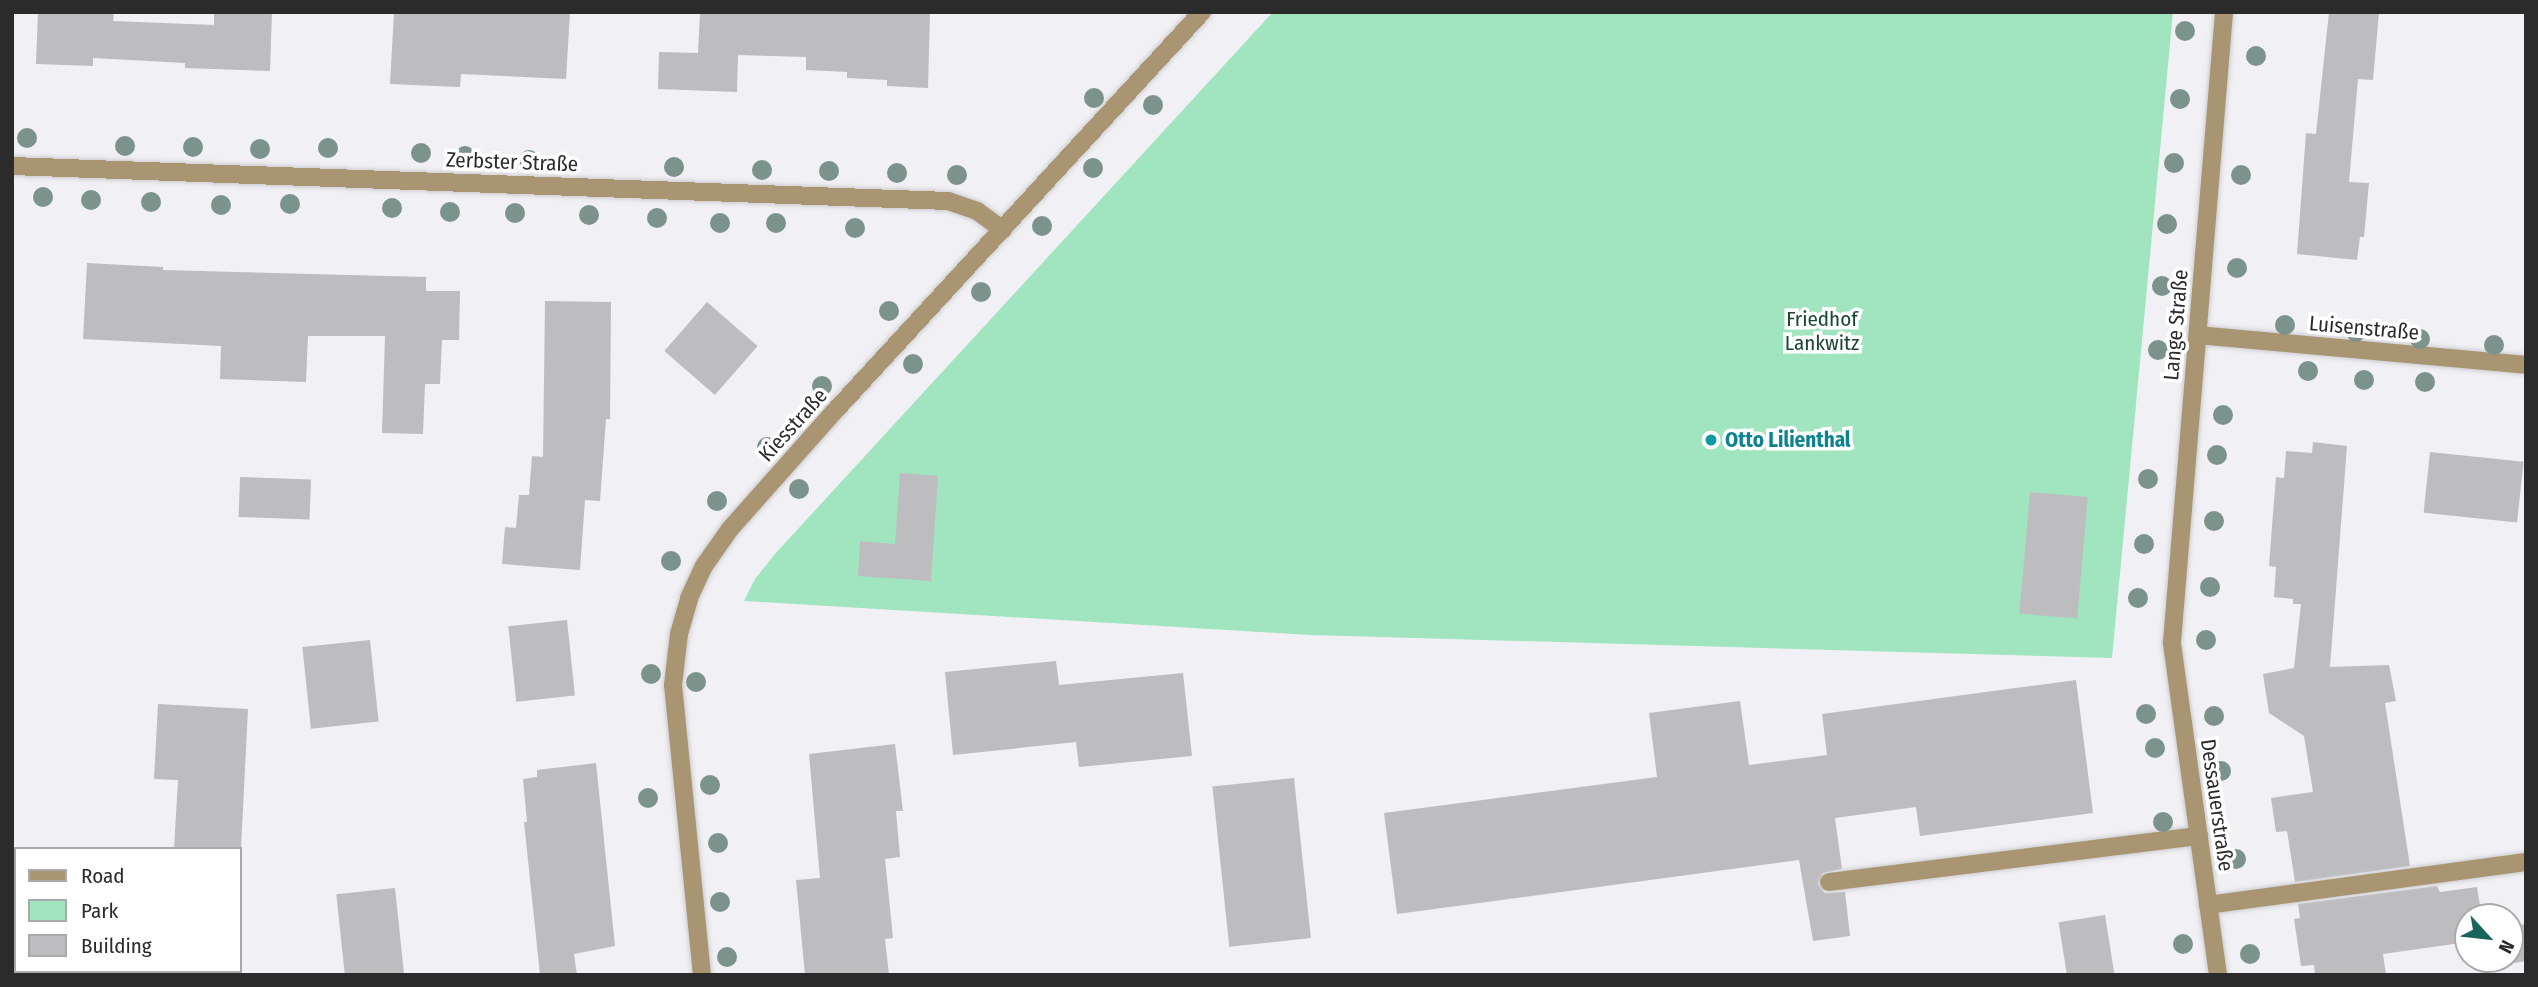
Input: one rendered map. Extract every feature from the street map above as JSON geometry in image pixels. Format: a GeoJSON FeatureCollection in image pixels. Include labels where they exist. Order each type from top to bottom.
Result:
{"type":"FeatureCollection","features":[{"type":"Feature","properties":{"kind":"street","name":"Kiesstraße"},"geometry":{"type":"LineString","coordinates":[[702,975],[673,685],[678,634],[688,598],[704,566],[730,529],[1202,12]]}},
{"type":"Feature","properties":{"kind":"street","name":"Lange Straße"},"geometry":{"type":"LineString","coordinates":[[2172,642],[2224,12]]}},
{"type":"Feature","properties":{"kind":"street","name":"Zerbster Straße"},"geometry":{"type":"LineString","coordinates":[[12,166],[948,201],[976,211],[1003,230]]}},
{"type":"Feature","properties":{"kind":"street","name":"Luisenstraße"},"geometry":{"type":"LineString","coordinates":[[2198,335],[2526,365]]}},
{"type":"Feature","properties":{"kind":"street","name":"Dessauerstraße"},"geometry":{"type":"LineString","coordinates":[[2172,642],[2218,975]]}},
{"type":"Feature","properties":{"kind":"street"},"geometry":{"type":"LineString","coordinates":[[1829,882],[2199,836]]}},
{"type":"Feature","properties":{"kind":"street"},"geometry":{"type":"LineString","coordinates":[[2208,905],[2526,862]]}},
{"type":"Feature","properties":{"kind":"green space","name":"Friedhof Lankwitz"},"geometry":{"type":"Polygon","coordinates":[[[1273,12],[2173,12],[2112,658],[1311,635],[744,601],[755,579],[774,555],[1273,12]]]}},
{"type":"Feature","properties":{"kind":"building"},"geometry":{"type":"Polygon","coordinates":[[[38,12],[114,12],[113,21],[214,25],[214,12],[272,12],[270,71],[185,68],[185,63],[93,58],[93,66],[36,64],[38,12]]]}},
{"type":"Feature","properties":{"kind":"building"},"geometry":{"type":"Polygon","coordinates":[[[394,12],[570,12],[566,79],[461,74],[460,87],[390,84],[394,12]]]}},
{"type":"Feature","properties":{"kind":"building"},"geometry":{"type":"Polygon","coordinates":[[[700,12],[930,12],[928,88],[887,86],[887,80],[847,78],[847,72],[806,70],[806,57],[738,55],[737,92],[658,89],[659,52],[698,53],[700,12]]]}},
{"type":"Feature","properties":{"kind":"building"},"geometry":{"type":"Polygon","coordinates":[[[2329,12],[2379,12],[2373,80],[2358,79],[2349,182],[2369,183],[2364,237],[2360,237],[2357,260],[2297,254],[2306,133],[2316,134],[2329,12]]]}},
{"type":"Feature","properties":{"kind":"building"},"geometry":{"type":"Polygon","coordinates":[[[87,263],[163,267],[163,270],[426,277],[426,291],[460,291],[459,340],[442,340],[440,384],[425,384],[423,434],[382,433],[385,336],[308,336],[306,382],[220,379],[221,346],[83,339],[87,263]]]}},
{"type":"Feature","properties":{"kind":"building"},"geometry":{"type":"Polygon","coordinates":[[[545,301],[611,302],[610,419],[606,419],[600,501],[585,500],[580,570],[502,564],[505,527],[516,528],[519,495],[529,495],[532,456],[543,457],[545,301]]]}},
{"type":"Feature","properties":{"kind":"building"},"geometry":{"type":"Polygon","coordinates":[[[707,302],[758,346],[715,395],[664,351],[707,302]]]}},
{"type":"Feature","properties":{"kind":"building"},"geometry":{"type":"Polygon","coordinates":[[[2313,442],[2347,446],[2330,667],[2389,665],[2396,701],[2385,703],[2410,866],[2295,882],[2287,831],[2276,832],[2271,798],[2313,792],[2304,736],[2269,713],[2263,674],[2294,668],[2301,604],[2293,604],[2293,599],[2274,597],[2276,567],[2269,566],[2276,477],[2284,478],[2286,451],[2312,453],[2313,442]]]}},
{"type":"Feature","properties":{"kind":"building"},"geometry":{"type":"Polygon","coordinates":[[[2430,452],[2523,462],[2517,522],[2424,513],[2430,452]]]}},
{"type":"Feature","properties":{"kind":"building"},"geometry":{"type":"Polygon","coordinates":[[[900,473],[938,476],[931,581],[858,576],[860,541],[895,544],[900,473]]]}},
{"type":"Feature","properties":{"kind":"building"},"geometry":{"type":"Polygon","coordinates":[[[240,477],[311,479],[310,519],[239,517],[240,477]]]}},
{"type":"Feature","properties":{"kind":"building"},"geometry":{"type":"Polygon","coordinates":[[[2030,492],[2088,497],[2077,619],[2019,614],[2030,492]]]}},
{"type":"Feature","properties":{"kind":"building"},"geometry":{"type":"Polygon","coordinates":[[[567,620],[575,696],[516,702],[508,626],[567,620]]]}},
{"type":"Feature","properties":{"kind":"building"},"geometry":{"type":"Polygon","coordinates":[[[370,640],[379,722],[311,729],[302,647],[370,640]]]}},
{"type":"Feature","properties":{"kind":"building"},"geometry":{"type":"Polygon","coordinates":[[[1056,661],[1059,685],[1183,673],[1192,756],[1079,767],[1076,742],[953,755],[945,672],[1056,661]]]}},
{"type":"Feature","properties":{"kind":"building"},"geometry":{"type":"Polygon","coordinates":[[[2076,680],[2093,813],[1920,836],[1916,807],[1835,818],[1842,869],[1823,873],[1818,884],[1825,893],[1845,892],[1850,936],[1813,941],[1799,860],[1397,914],[1384,813],[1657,777],[1649,713],[1740,701],[1749,765],[1827,755],[1822,714],[2076,680]]]}},
{"type":"Feature","properties":{"kind":"building"},"geometry":{"type":"Polygon","coordinates":[[[158,704],[248,709],[241,847],[174,847],[178,780],[154,779],[158,704]]]}},
{"type":"Feature","properties":{"kind":"building"},"geometry":{"type":"Polygon","coordinates":[[[895,744],[903,811],[896,811],[900,857],[885,859],[893,938],[885,939],[889,975],[805,975],[796,880],[820,878],[809,754],[895,744]]]}},
{"type":"Feature","properties":{"kind":"building"},"geometry":{"type":"Polygon","coordinates":[[[596,763],[615,946],[574,954],[577,975],[540,975],[524,822],[527,822],[523,779],[537,777],[537,770],[596,763]]]}},
{"type":"Feature","properties":{"kind":"building"},"geometry":{"type":"Polygon","coordinates":[[[1294,778],[1311,938],[1229,947],[1212,787],[1294,778]]]}},
{"type":"Feature","properties":{"kind":"building"},"geometry":{"type":"Polygon","coordinates":[[[2437,886],[2440,892],[2477,887],[2480,903],[2454,903],[2454,944],[2383,954],[2386,975],[2315,975],[2314,965],[2301,966],[2294,919],[2300,918],[2298,904],[2437,886]]]}},
{"type":"Feature","properties":{"kind":"building"},"geometry":{"type":"Polygon","coordinates":[[[395,888],[404,975],[345,975],[336,894],[395,888]]]}},
{"type":"Feature","properties":{"kind":"building"},"geometry":{"type":"Polygon","coordinates":[[[2105,915],[2115,975],[2067,975],[2059,922],[2105,915]]]}},
{"type":"Feature","properties":{"kind":"building"},"geometry":{"type":"Polygon","coordinates":[[[2524,924],[2526,924],[2524,961],[2524,924]]]}},
{"type":"Feature","properties":{"kind":"place","name":"Otto Lilienthal"},"geometry":{"type":"Point","coordinates":[1711,440]}}]}
